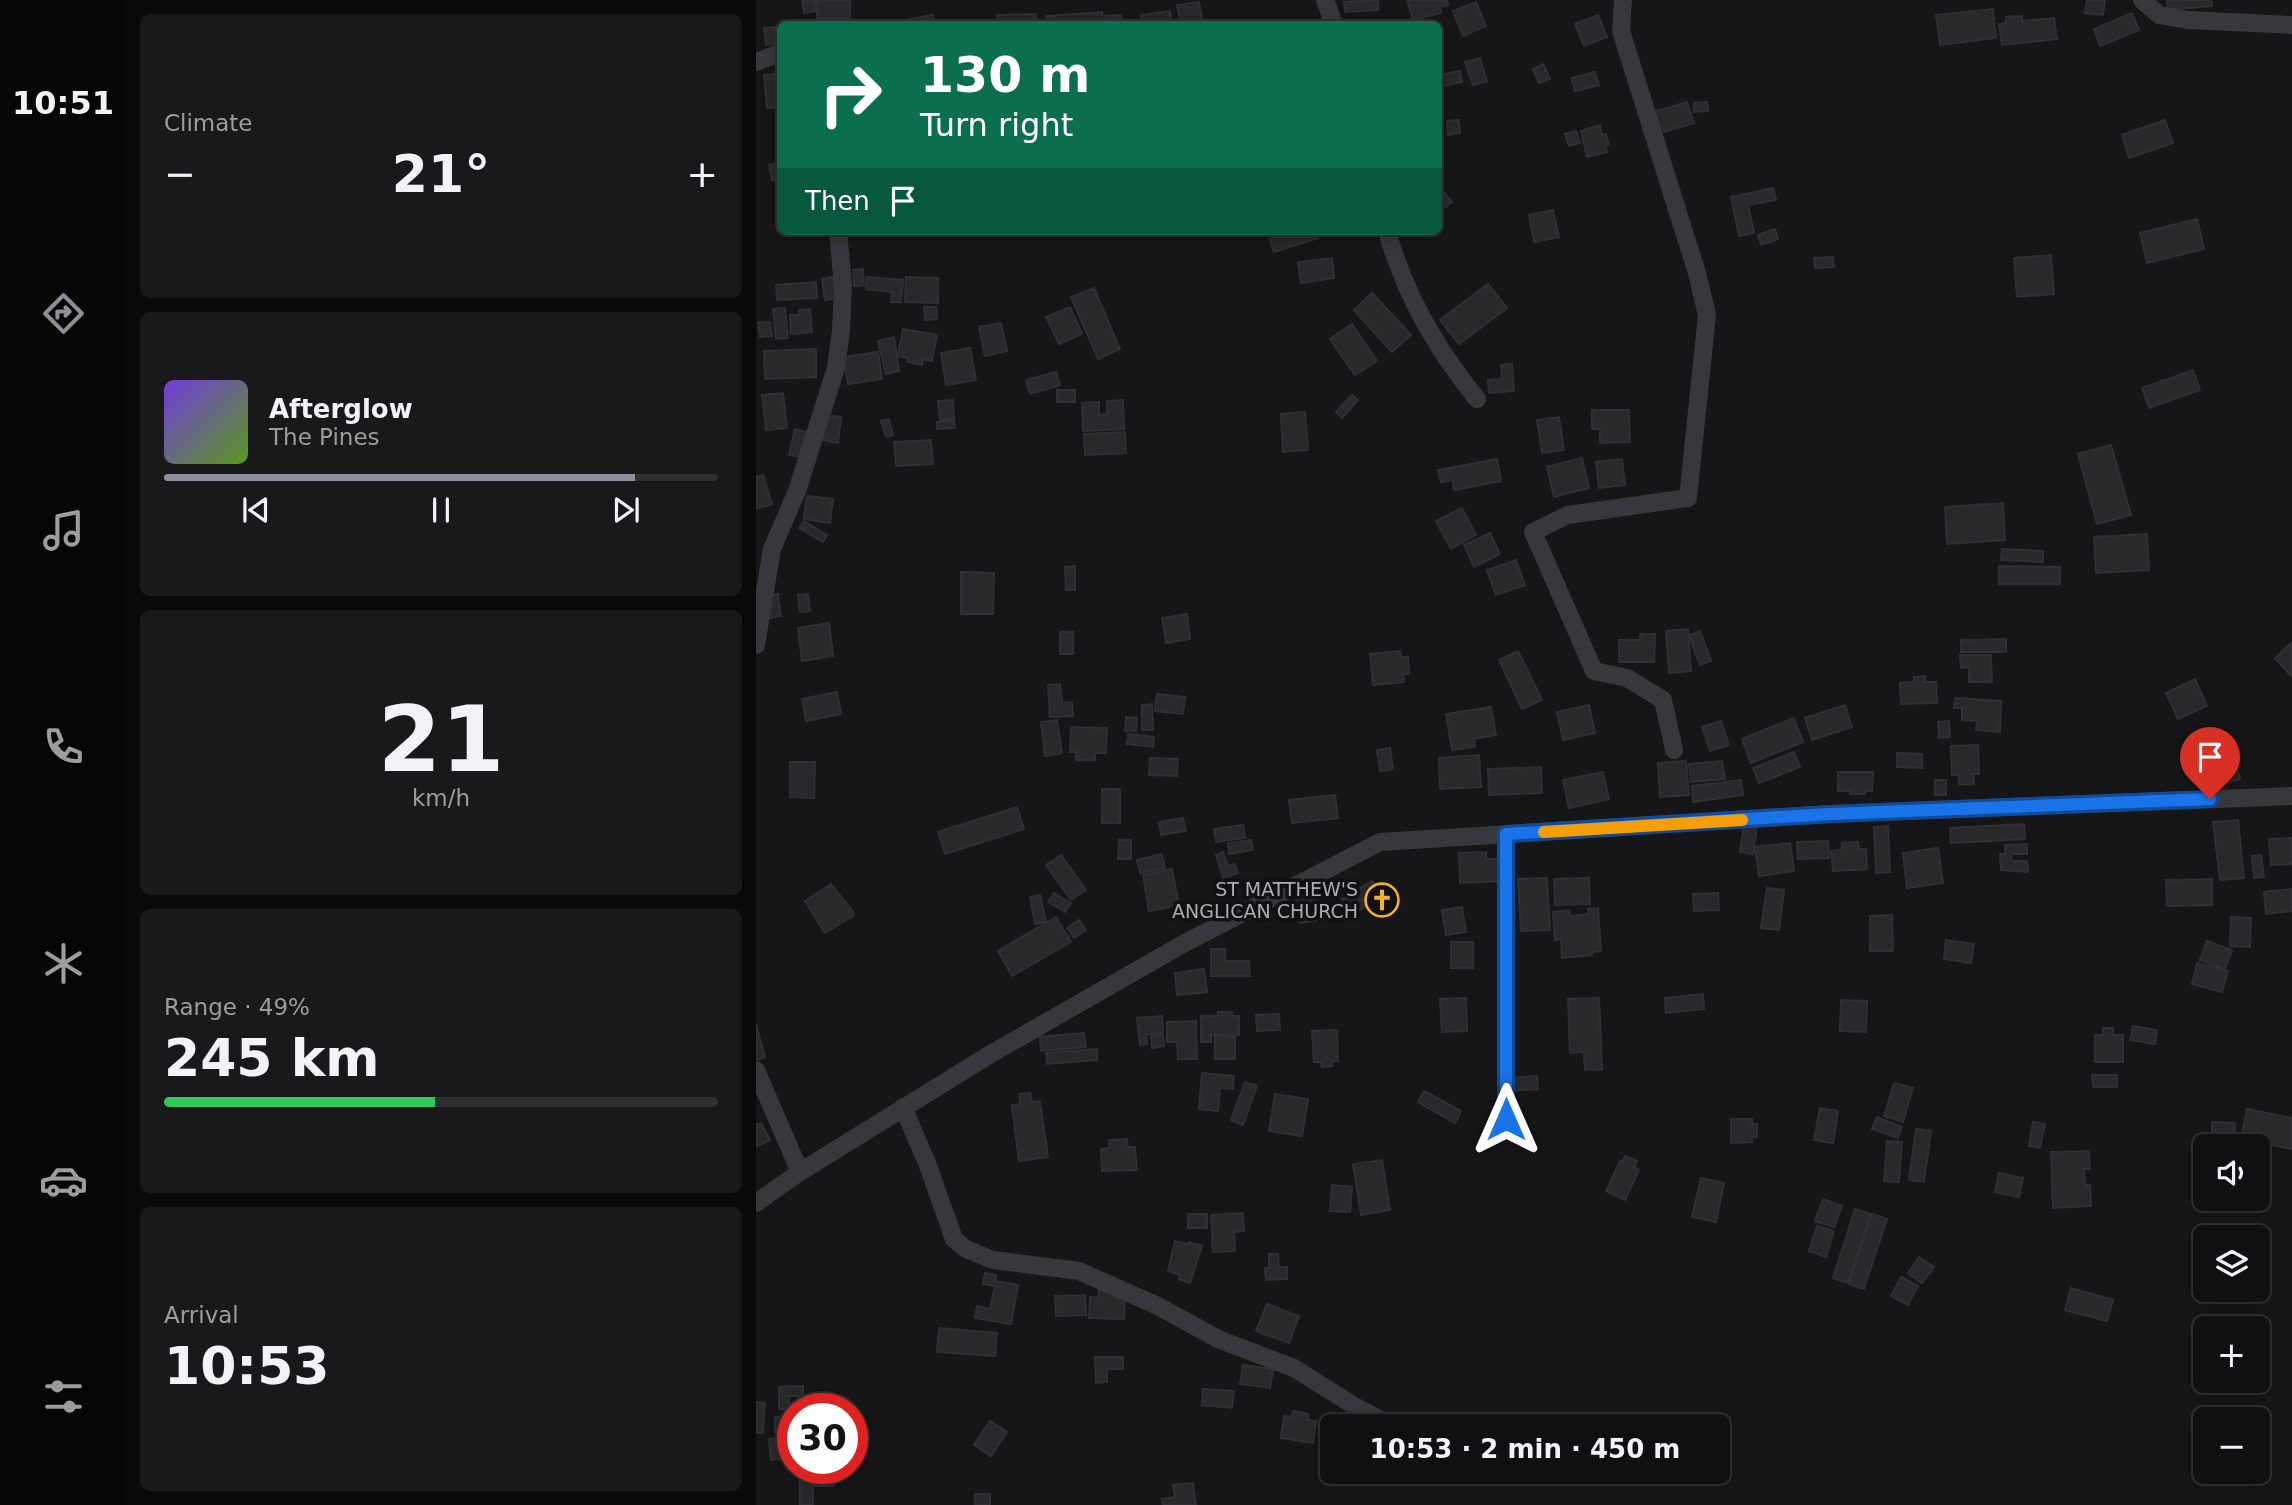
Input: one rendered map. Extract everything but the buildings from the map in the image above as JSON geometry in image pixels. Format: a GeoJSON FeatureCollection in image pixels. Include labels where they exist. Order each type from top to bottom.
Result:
{"type":"FeatureCollection","features":[{"type":"Feature","properties":{"kind":"street"},"geometry":{"type":"LineString","coordinates":[[1325,0],[1333,21]]}},
{"type":"Feature","properties":{"kind":"street"},"geometry":{"type":"LineString","coordinates":[[1623,0],[1621,31],[1697,273],[1707,315],[1688,498],[1569,514],[1533,532],[1594,671],[1627,678],[1663,701],[1674,750]]}},
{"type":"Feature","properties":{"kind":"street"},"geometry":{"type":"LineString","coordinates":[[2142,0],[2159,15],[2188,20],[2292,25]]}},
{"type":"Feature","properties":{"kind":"street"},"geometry":{"type":"LineString","coordinates":[[756,62],[777,54]]}},
{"type":"Feature","properties":{"kind":"street"},"geometry":{"type":"LineString","coordinates":[[756,645],[757,621],[772,549],[797,491],[836,368],[843,286],[838,235]]}},
{"type":"Feature","properties":{"kind":"street"},"geometry":{"type":"LineString","coordinates":[[1388,235],[1397,267],[1447,362],[1477,399]]}},
{"type":"Feature","properties":{"kind":"street"},"geometry":{"type":"LineString","coordinates":[[756,1203],[800,1172],[989,1055],[1171,951],[1380,842],[1830,814],[2292,796]]}},
{"type":"Feature","properties":{"kind":"street"},"geometry":{"type":"LineString","coordinates":[[1506,834],[1506,1119]]}},
{"type":"Feature","properties":{"kind":"street"},"geometry":{"type":"LineString","coordinates":[[756,1070],[800,1172]]}},
{"type":"Feature","properties":{"kind":"street"},"geometry":{"type":"LineString","coordinates":[[903,1107],[927,1163],[954,1239],[966,1249],[993,1260],[1079,1271],[1158,1306],[1218,1339],[1293,1368],[1369,1414]]}},
{"type":"Feature","properties":{"kind":"slow traffic"},"geometry":{"type":"LineString","coordinates":[[1544,832],[1742,820]]}},
{"type":"Feature","properties":{"kind":"place","name":"ST MATTHEW'S ANGLICAN CHURCH"},"geometry":{"type":"Point","coordinates":[1382,900]}},
{"type":"Feature","properties":{"kind":"route"},"geometry":{"type":"LineString","coordinates":[[1506,1119],[1506,834],[1830,814],[2210,799]]}}]}
